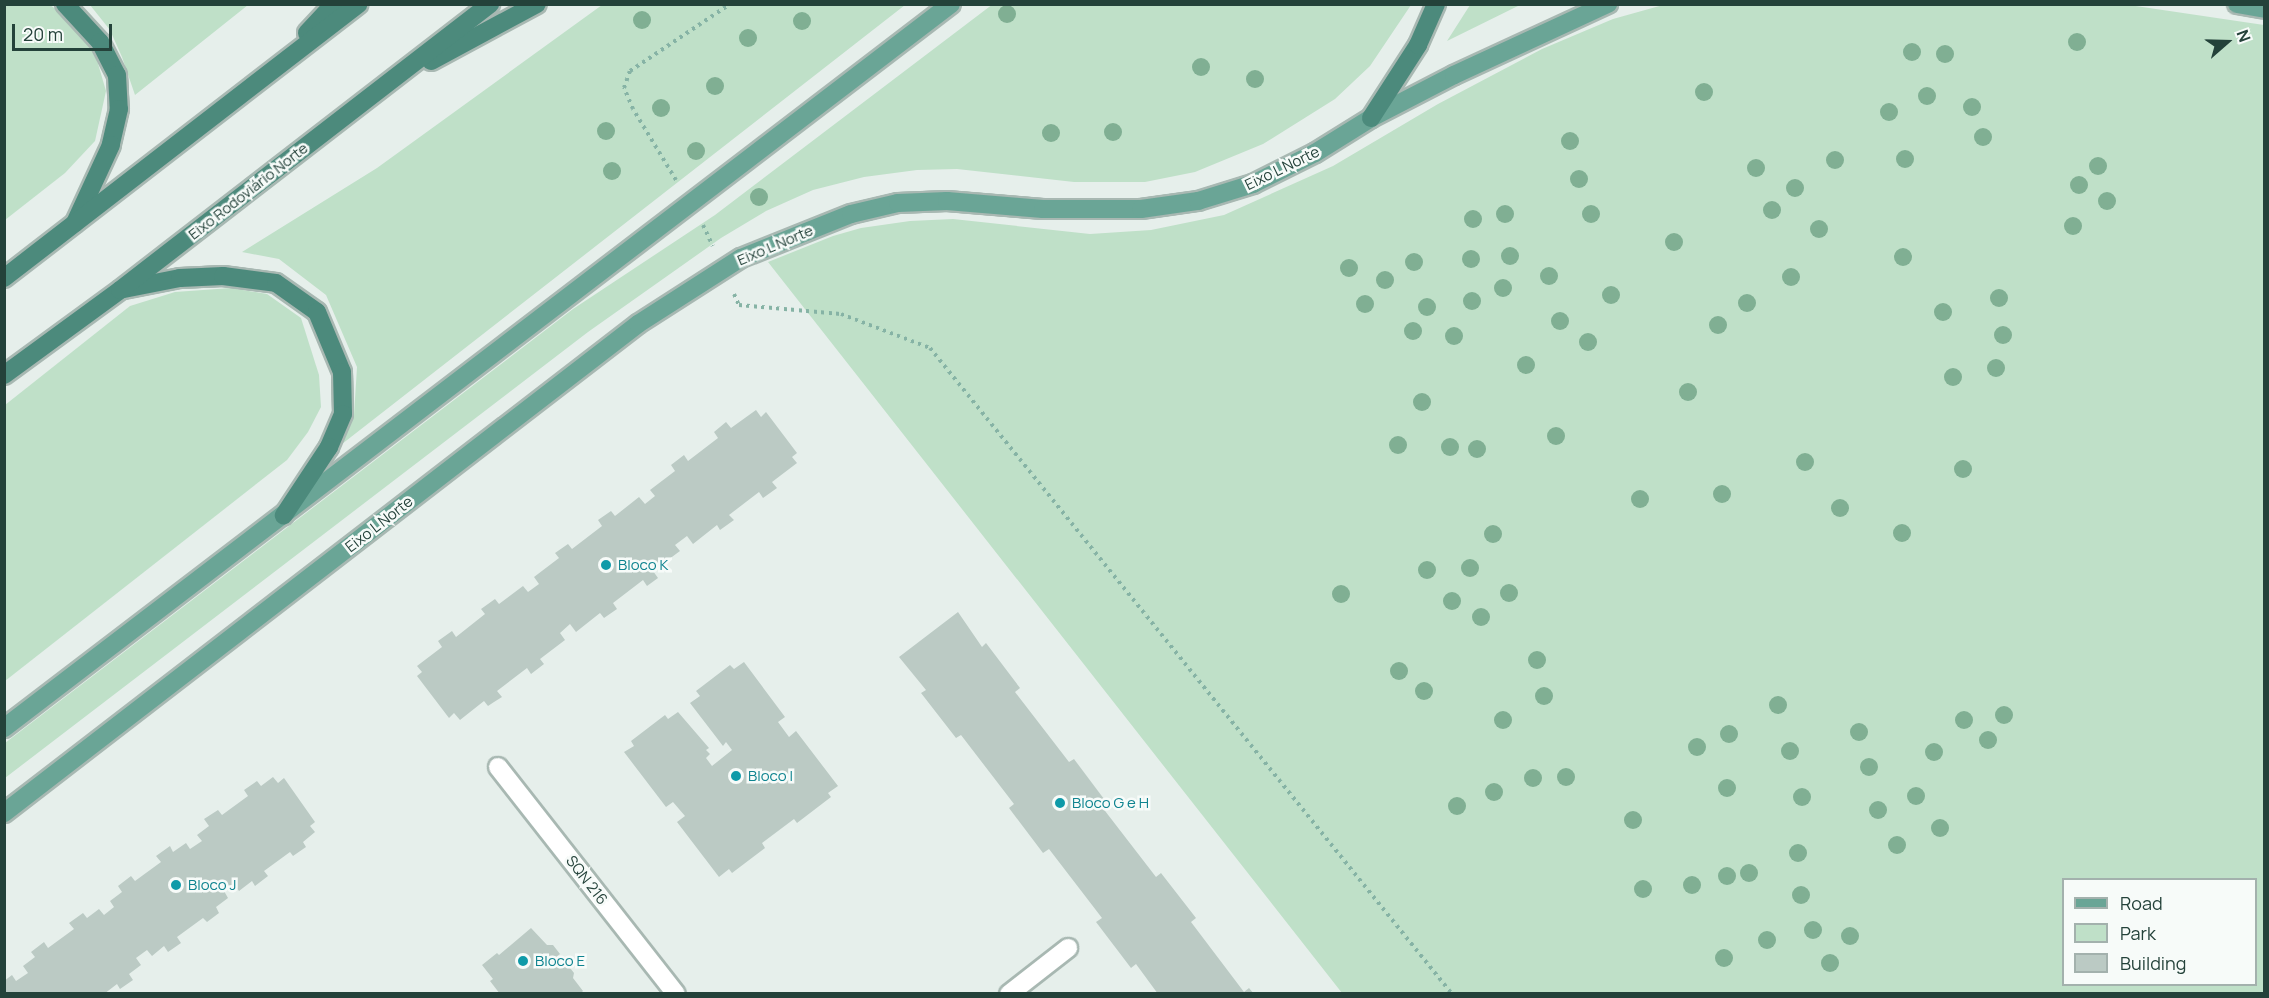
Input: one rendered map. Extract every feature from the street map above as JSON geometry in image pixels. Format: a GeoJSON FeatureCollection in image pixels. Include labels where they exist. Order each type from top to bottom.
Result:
{"type":"FeatureCollection","features":[{"type":"Feature","properties":{"kind":"highway"},"geometry":{"type":"LineString","coordinates":[[66,4],[100,42],[117,75],[118,109],[111,145],[74,225]]}},
{"type":"Feature","properties":{"kind":"highway"},"geometry":{"type":"LineString","coordinates":[[261,79],[334,4]]}},
{"type":"Feature","properties":{"kind":"highway"},"geometry":{"type":"LineString","coordinates":[[4,278],[359,4]]}},
{"type":"Feature","properties":{"kind":"highway","name":"Eixo Rodoviário Norte"},"geometry":{"type":"LineString","coordinates":[[4,375],[120,290],[489,4]]}},
{"type":"Feature","properties":{"kind":"highway"},"geometry":{"type":"LineString","coordinates":[[384,86],[537,4]]}},
{"type":"Feature","properties":{"kind":"highway"},"geometry":{"type":"LineString","coordinates":[[1371,118],[1418,45],[1436,4]]}},
{"type":"Feature","properties":{"kind":"highway"},"geometry":{"type":"LineString","coordinates":[[120,290],[180,278],[223,276],[276,283],[317,312],[342,372],[343,414],[329,447],[284,515]]}},
{"type":"Feature","properties":{"kind":"main road"},"geometry":{"type":"LineString","coordinates":[[4,728],[951,4]]}},
{"type":"Feature","properties":{"kind":"main road","name":"Eixo L Norte"},"geometry":{"type":"LineString","coordinates":[[4,813],[638,324],[741,258],[851,214],[898,203],[947,201],[1043,209],[1141,208],[1198,201],[1253,184],[1315,153],[1371,118],[1465,70],[1608,4]]}},
{"type":"Feature","properties":{"kind":"main road"},"geometry":{"type":"LineString","coordinates":[[2236,4],[2265,9]]}},
{"type":"Feature","properties":{"kind":"street","name":"SQN 216"},"geometry":{"type":"LineString","coordinates":[[498,767],[676,993]]}},
{"type":"Feature","properties":{"kind":"street"},"geometry":{"type":"LineString","coordinates":[[1009,993],[1068,948]]}},
{"type":"Feature","properties":{"kind":"path"},"geometry":{"type":"LineString","coordinates":[[730,4],[630,71],[624,88],[633,109],[690,203],[739,305],[841,314],[930,348],[1452,993]]}},
{"type":"Feature","properties":{"kind":"green space"},"geometry":{"type":"Polygon","coordinates":[[[993,4],[1411,5],[1370,66],[1335,99],[1263,144],[1195,172],[1145,182],[1074,182],[957,169],[917,170],[864,177],[813,190],[766,211],[721,238],[588,332],[5,778],[5,743],[573,309],[715,215],[993,4]]]}},
{"type":"Feature","properties":{"kind":"green space"},"geometry":{"type":"Polygon","coordinates":[[[1470,4],[1520,5],[1447,41],[1470,4]]]}},
{"type":"Feature","properties":{"kind":"green space"},"geometry":{"type":"Polygon","coordinates":[[[5,5],[50,5],[71,20],[94,50],[106,91],[95,141],[65,173],[5,220],[5,5]]]}},
{"type":"Feature","properties":{"kind":"green space"},"geometry":{"type":"Polygon","coordinates":[[[90,5],[248,5],[135,95],[110,30],[90,5]]]}},
{"type":"Feature","properties":{"kind":"green space"},"geometry":{"type":"Polygon","coordinates":[[[602,5],[905,5],[342,444],[354,415],[357,367],[326,295],[279,259],[242,252],[377,168],[602,5]]]}},
{"type":"Feature","properties":{"kind":"green space"},"geometry":{"type":"Polygon","coordinates":[[[1663,5],[2129,5],[2264,25],[2264,993],[1342,993],[768,262],[833,236],[861,228],[910,221],[953,219],[1090,234],[1151,230],[1224,215],[1333,166],[1438,104],[1542,49],[1613,19],[1663,5]]]}},
{"type":"Feature","properties":{"kind":"green space"},"geometry":{"type":"Polygon","coordinates":[[[231,288],[267,294],[301,318],[319,375],[321,407],[308,432],[287,460],[5,681],[5,405],[130,306],[175,292],[231,288]]]}},
{"type":"Feature","properties":{"kind":"building","name":"Bloco K"},"geometry":{"type":"Polygon","coordinates":[[[756,410],[761,417],[766,412],[797,453],[792,457],[797,463],[772,482],[777,488],[763,498],[759,492],[729,515],[734,520],[720,530],[717,525],[693,544],[687,536],[675,545],[680,551],[653,571],[658,578],[647,586],[643,580],[613,603],[617,609],[604,618],[600,613],[576,632],[570,624],[560,633],[565,640],[540,659],[544,664],[531,674],[527,668],[497,691],[502,697],[488,706],[484,701],[460,720],[454,713],[449,718],[417,676],[422,672],[417,666],[442,647],[438,641],[452,631],[456,637],[485,614],[481,609],[495,599],[499,604],[523,586],[528,592],[539,584],[534,577],[559,558],[555,553],[568,544],[572,549],[602,526],[598,520],[611,511],[615,516],[639,497],[645,504],[655,496],[650,490],[675,471],[671,465],[684,455],[688,461],[718,438],[714,432],[726,422],[731,428],[756,410]]]}},
{"type":"Feature","properties":{"kind":"building","name":"Bloco G e H"},"geometry":{"type":"Polygon","coordinates":[[[958,612],[982,647],[986,643],[1020,688],[1015,692],[1069,762],[1074,759],[1107,803],[1102,807],[1156,877],[1161,873],[1196,918],[1191,922],[1244,992],[1249,988],[1254,994],[1158,994],[1136,964],[1131,968],[1096,922],[1102,918],[1049,849],[1043,853],[1009,808],[1014,804],[961,735],[956,738],[921,693],[926,690],[899,657],[958,612]]]}},
{"type":"Feature","properties":{"kind":"building","name":"Bloco I"},"geometry":{"type":"Polygon","coordinates":[[[744,662],[785,717],[778,722],[789,737],[796,731],[838,786],[828,793],[831,797],[797,823],[794,819],[762,843],[765,848],[732,873],[729,869],[719,877],[677,822],[685,816],[673,802],[666,807],[624,752],[634,746],[631,741],[665,715],[668,719],[678,712],[709,748],[706,750],[710,754],[706,758],[712,766],[732,750],[726,742],[723,746],[690,703],[700,696],[696,691],[730,665],[734,669],[744,662]]]}},
{"type":"Feature","properties":{"kind":"building","name":"Bloco J"},"geometry":{"type":"Polygon","coordinates":[[[273,777],[278,783],[284,778],[315,822],[310,826],[315,832],[303,842],[306,847],[293,856],[290,852],[264,871],[268,876],[255,886],[252,881],[239,891],[234,884],[224,891],[228,898],[216,907],[219,913],[207,922],[203,918],[177,937],[181,943],[168,952],[164,946],[152,956],[147,950],[136,958],[141,965],[129,974],[133,980],[120,989],[117,984],[104,994],[4,994],[4,981],[12,975],[16,981],[28,973],[23,966],[35,957],[31,952],[44,942],[48,948],[74,929],[69,923],[83,913],[87,918],[99,909],[104,915],[114,907],[110,901],[122,892],[118,886],[131,876],[135,881],[161,862],[156,856],[170,846],[173,852],[186,843],[190,849],[202,841],[197,835],[209,826],[204,819],[218,810],[222,815],[248,796],[244,790],[257,781],[261,786],[273,777]]]}},
{"type":"Feature","properties":{"kind":"building","name":"Bloco E"},"geometry":{"type":"Polygon","coordinates":[[[531,928],[547,945],[553,945],[560,954],[556,957],[563,966],[567,964],[574,973],[573,978],[583,991],[580,994],[500,994],[490,981],[493,979],[482,965],[497,953],[499,955],[531,928]]]}},
{"type":"Feature","properties":{"kind":"place","name":"Bloco K"},"geometry":{"type":"Point","coordinates":[606,565]}},
{"type":"Feature","properties":{"kind":"place","name":"Bloco I"},"geometry":{"type":"Point","coordinates":[736,776]}},
{"type":"Feature","properties":{"kind":"place","name":"Bloco G e H"},"geometry":{"type":"Point","coordinates":[1060,803]}},
{"type":"Feature","properties":{"kind":"place","name":"Bloco J"},"geometry":{"type":"Point","coordinates":[176,885]}},
{"type":"Feature","properties":{"kind":"place","name":"Bloco E"},"geometry":{"type":"Point","coordinates":[523,961]}}]}
